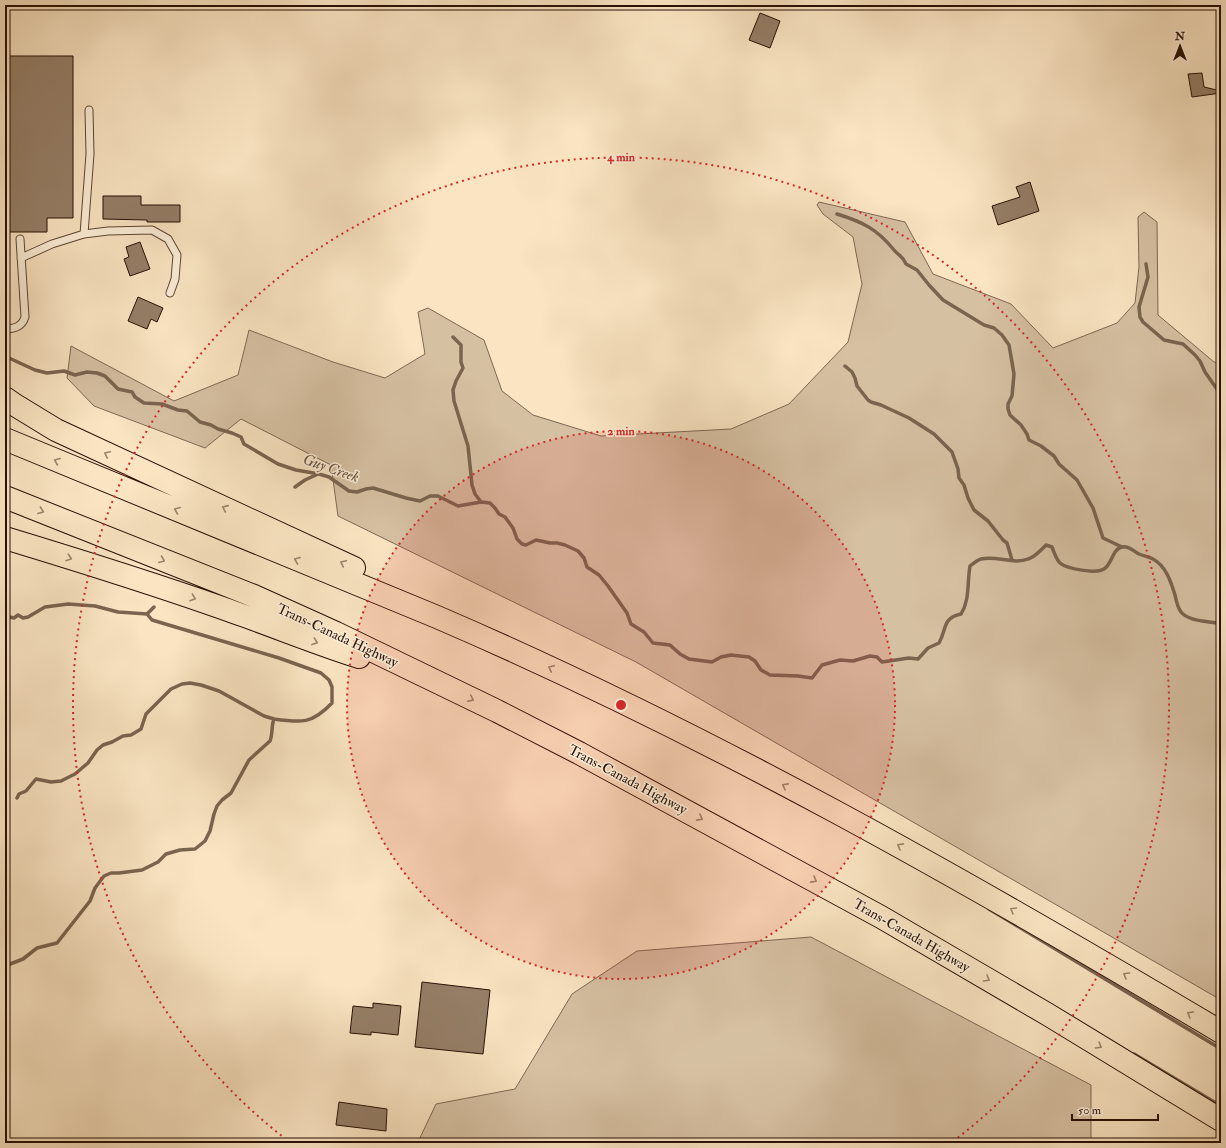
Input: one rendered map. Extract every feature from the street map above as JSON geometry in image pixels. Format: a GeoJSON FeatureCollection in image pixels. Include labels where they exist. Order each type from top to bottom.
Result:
{"type":"FeatureCollection","features":[{"type":"Feature","properties":{"kind":"highway"},"geometry":{"type":"LineString","coordinates":[[5,398],[15,406],[56,430],[405,592],[437,617]]}},
{"type":"Feature","properties":{"kind":"highway"},"geometry":{"type":"LineString","coordinates":[[5,439],[437,617],[502,645],[656,718],[912,852],[1088,953],[1221,1032]]}},
{"type":"Feature","properties":{"kind":"highway","name":"Trans-Canada Highway"},"geometry":{"type":"LineString","coordinates":[[5,496],[254,596],[436,682],[586,757],[882,917],[1047,1014],[1221,1120]]}},
{"type":"Feature","properties":{"kind":"highway"},"geometry":{"type":"LineString","coordinates":[[5,538],[145,582],[239,614],[320,644],[436,682]]}},
{"type":"Feature","properties":{"kind":"lane"},"geometry":{"type":"LineString","coordinates":[[84,234],[90,154],[89,110]]}},
{"type":"Feature","properties":{"kind":"lane"},"geometry":{"type":"LineString","coordinates":[[21,258],[52,244],[84,234],[108,231],[152,230],[168,239],[177,255],[175,279],[170,293]]}},
{"type":"Feature","properties":{"kind":"lane"},"geometry":{"type":"LineString","coordinates":[[5,329],[17,327],[24,321],[25,317],[20,239]]}},
{"type":"Feature","properties":{"kind":"shaded area"},"geometry":{"type":"Polygon","coordinates":[[[819,202],[905,222],[933,274],[1011,304],[1053,348],[1117,323],[1135,303],[1139,267],[1138,217],[1144,212],[1157,222],[1158,315],[1214,362],[1221,364],[1221,1000],[636,662],[338,516],[331,465],[241,419],[205,448],[94,406],[67,378],[71,346],[174,401],[238,375],[249,330],[333,362],[385,378],[425,354],[418,312],[428,308],[484,340],[502,391],[533,415],[601,436],[731,429],[789,404],[848,342],[862,284],[853,237],[823,214],[817,205],[819,202]]]}},
{"type":"Feature","properties":{"kind":"shaded area"},"geometry":{"type":"Polygon","coordinates":[[[811,937],[1091,1085],[1091,1143],[416,1143],[418,1142],[436,1104],[515,1089],[572,994],[637,951],[811,937]]]}},
{"type":"Feature","properties":{"kind":"building"},"geometry":{"type":"Polygon","coordinates":[[[760,13],[780,21],[770,48],[749,40],[760,13]]]}},
{"type":"Feature","properties":{"kind":"building"},"geometry":{"type":"Polygon","coordinates":[[[6,56],[73,56],[73,218],[47,218],[47,232],[6,232],[6,56]]]}},
{"type":"Feature","properties":{"kind":"building"},"geometry":{"type":"Polygon","coordinates":[[[1202,73],[1204,87],[1221,91],[1221,93],[1192,97],[1188,74],[1202,73]]]}},
{"type":"Feature","properties":{"kind":"building"},"geometry":{"type":"Polygon","coordinates":[[[1030,182],[1039,211],[998,225],[992,206],[1020,197],[1016,187],[1030,182]]]}},
{"type":"Feature","properties":{"kind":"building"},"geometry":{"type":"Polygon","coordinates":[[[103,196],[141,196],[141,205],[180,205],[180,222],[147,222],[147,220],[103,219],[103,196]]]}},
{"type":"Feature","properties":{"kind":"building"},"geometry":{"type":"Polygon","coordinates":[[[140,242],[150,269],[130,276],[124,259],[129,257],[126,247],[140,242]]]}},
{"type":"Feature","properties":{"kind":"building"},"geometry":{"type":"Polygon","coordinates":[[[138,297],[163,308],[157,322],[151,319],[147,329],[128,321],[138,297]]]}},
{"type":"Feature","properties":{"kind":"building"},"geometry":{"type":"Polygon","coordinates":[[[422,982],[490,990],[483,1054],[415,1047],[422,982]]]}},
{"type":"Feature","properties":{"kind":"building"},"geometry":{"type":"Polygon","coordinates":[[[373,1003],[401,1006],[398,1035],[371,1032],[371,1035],[350,1033],[353,1006],[373,1008],[373,1003]]]}},
{"type":"Feature","properties":{"kind":"building"},"geometry":{"type":"Polygon","coordinates":[[[339,1102],[387,1109],[386,1131],[336,1125],[339,1102]]]}},
{"type":"Feature","properties":{"kind":"waterway"},"geometry":{"type":"LineString","coordinates":[[837,214],[862,223],[875,231],[905,261],[906,264],[917,270],[943,300],[984,325],[994,328],[1002,335],[1009,345],[1014,374],[1012,396],[1008,404],[1010,415],[1021,425],[1029,440],[1041,446],[1054,456],[1059,464],[1077,480],[1093,508],[1103,538],[1122,547]]}},
{"type":"Feature","properties":{"kind":"waterway"},"geometry":{"type":"LineString","coordinates":[[1146,264],[1148,277],[1139,307],[1140,317],[1143,322],[1164,340],[1183,344],[1195,355],[1221,395]]}},
{"type":"Feature","properties":{"kind":"waterway"},"geometry":{"type":"LineString","coordinates":[[453,337],[461,345],[461,362],[463,368],[453,390],[454,401],[468,446],[472,485],[475,494],[481,502]]}},
{"type":"Feature","properties":{"kind":"waterway","name":"Guy Creek"},"geometry":{"type":"LineString","coordinates":[[5,359],[9,358],[35,370],[47,373],[64,371],[75,375],[87,372],[105,376],[118,389],[132,392],[135,397],[144,403],[162,404],[178,410],[187,411],[200,422],[241,437],[244,444],[278,464],[296,470],[329,477],[349,491],[357,492],[373,488],[420,501],[430,496],[438,496],[458,506],[481,502],[490,503],[499,514],[505,517],[513,528],[517,539],[522,544],[526,545],[536,540],[565,545],[578,551],[584,558],[587,567],[599,575],[608,586],[627,613],[631,624],[644,632],[653,643],[670,645],[680,654],[689,659],[712,662],[721,657],[731,655],[749,657],[755,661],[761,670],[770,675],[812,678],[822,665],[840,660],[853,661],[870,656],[877,657],[882,662],[909,658],[918,659],[928,648],[939,643],[948,621],[951,618],[961,614],[964,609],[967,597],[970,566],[977,561],[987,558],[1023,561],[1033,557],[1046,545],[1052,547],[1057,560],[1060,563],[1075,569],[1088,571],[1104,569],[1107,567],[1118,549],[1121,547],[1130,548],[1139,554],[1158,562],[1165,570],[1181,612],[1189,618],[1221,624]]}},
{"type":"Feature","properties":{"kind":"waterway"},"geometry":{"type":"LineString","coordinates":[[845,366],[852,372],[857,386],[868,400],[909,418],[934,434],[952,452],[958,469],[959,478],[964,485],[974,510],[988,521],[1007,543],[1012,560]]}},
{"type":"Feature","properties":{"kind":"waterway"},"geometry":{"type":"LineString","coordinates":[[295,487],[318,474]]}},
{"type":"Feature","properties":{"kind":"waterway"},"geometry":{"type":"LineString","coordinates":[[5,616],[14,618],[18,615],[23,618],[28,617],[45,607],[68,604],[95,606],[118,612],[147,614],[154,607]]}},
{"type":"Feature","properties":{"kind":"waterway"},"geometry":{"type":"LineString","coordinates":[[5,966],[23,959],[37,948],[57,943],[90,901],[95,888],[104,876],[111,873],[142,870],[158,862],[166,854],[180,850],[195,849],[205,841],[210,831],[217,806],[231,793],[249,760],[270,741],[274,719],[292,721],[306,720],[318,715],[332,703],[332,687],[329,680],[321,673],[279,658],[152,620],[147,614]]}},
{"type":"Feature","properties":{"kind":"waterway"},"geometry":{"type":"LineString","coordinates":[[17,798],[19,794],[26,791],[36,779],[51,782],[61,781],[75,774],[88,763],[97,750],[103,745],[123,736],[131,735],[141,729],[146,714],[171,689],[182,684],[190,683],[201,685],[219,691],[264,716],[274,719]]}},
{"type":"Feature","properties":{"kind":"waterway"},"geometry":{"type":"LineString","coordinates":[[989,909],[1221,1049]]}},
{"type":"Feature","properties":{"kind":"waterway"},"geometry":{"type":"LineString","coordinates":[[1134,1054],[1221,1106]]}}]}
